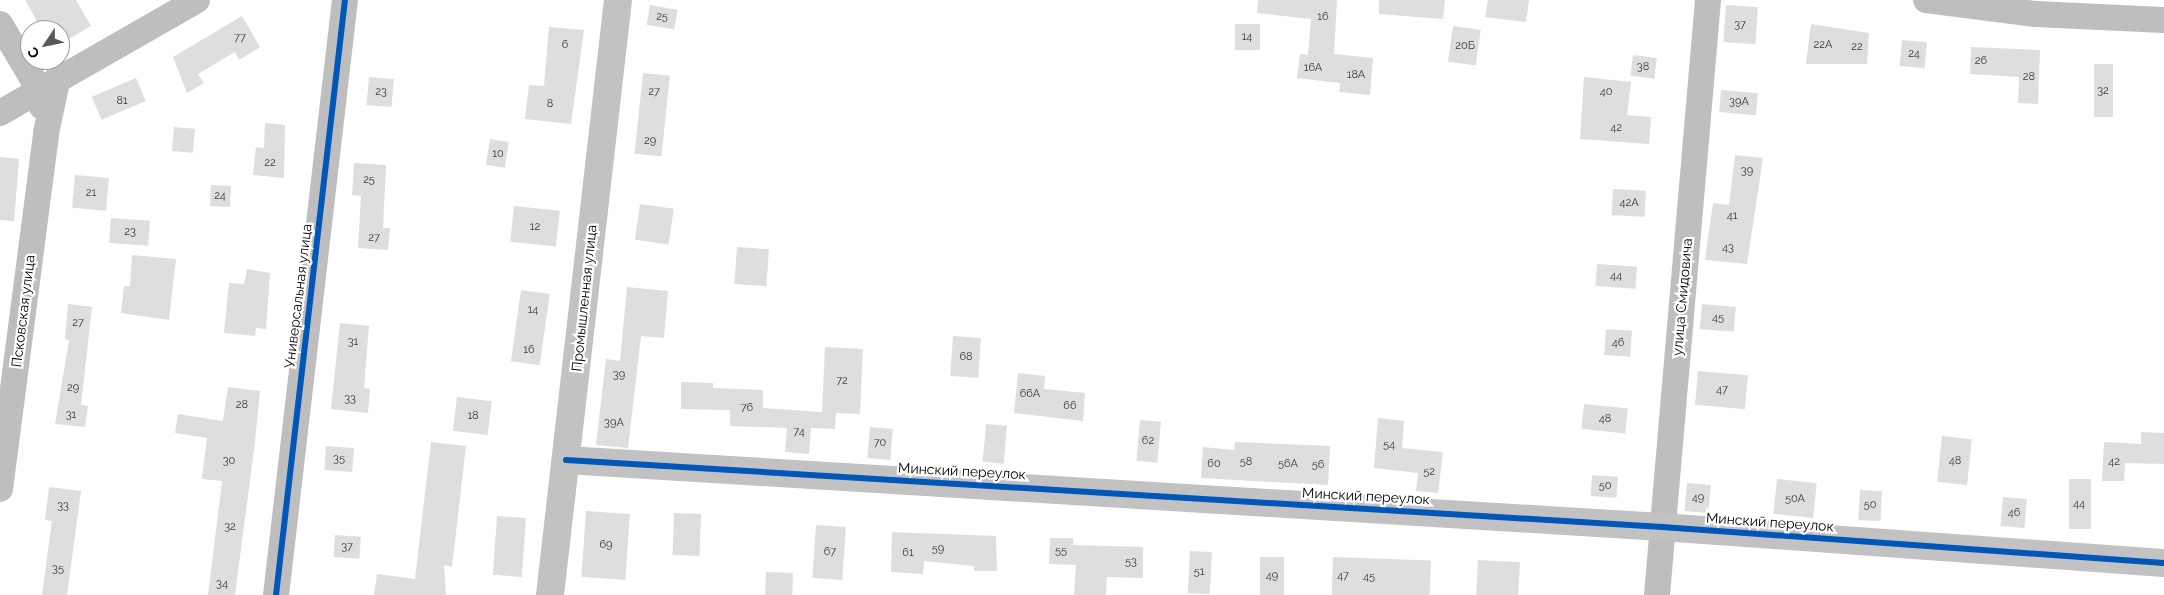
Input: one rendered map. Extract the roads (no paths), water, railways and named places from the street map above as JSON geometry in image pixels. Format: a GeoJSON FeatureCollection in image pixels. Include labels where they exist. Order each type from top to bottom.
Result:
{"type":"FeatureCollection","features":[{"type":"Feature","properties":{"kind":"street"},"geometry":{"type":"LineString","coordinates":[[0,113],[197,0]]}},
{"type":"Feature","properties":{"kind":"street","name":"Универсальная улица"},"geometry":{"type":"LineString","coordinates":[[276,595],[345,0]]}},
{"type":"Feature","properties":{"kind":"street","name":"Промышленная улица"},"geometry":{"type":"LineString","coordinates":[[550,595],[618,0]]}},
{"type":"Feature","properties":{"kind":"street","name":"улица Смидовича"},"geometry":{"type":"LineString","coordinates":[[1657,595],[1708,0]]}},
{"type":"Feature","properties":{"kind":"street"},"geometry":{"type":"LineString","coordinates":[[1926,0],[2036,14],[2164,20]]}},
{"type":"Feature","properties":{"kind":"street","name":"Псковская улица"},"geometry":{"type":"LineString","coordinates":[[0,24],[49,84],[46,133],[1,478]]}},
{"type":"Feature","properties":{"kind":"street","name":"Минский переулок"},"geometry":{"type":"LineString","coordinates":[[566,460],[1662,527],[2164,563]]}}]}
